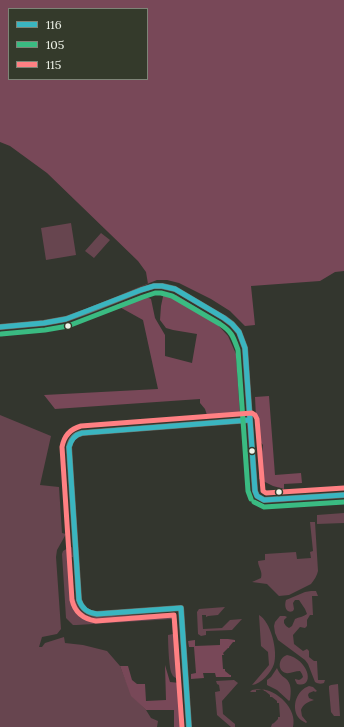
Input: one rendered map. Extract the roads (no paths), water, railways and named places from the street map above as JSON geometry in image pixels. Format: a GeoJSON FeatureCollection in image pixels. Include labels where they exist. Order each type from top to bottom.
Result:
{"type":"FeatureCollection","features":[{"type":"Feature","properties":{"kind":"street"},"geometry":{"type":"LineString","coordinates":[[0,327],[44,323],[66,319],[154,286],[175,289],[224,318],[239,332],[245,348],[255,491],[257,496],[264,500],[344,495]]}},
{"type":"Feature","properties":{"kind":"street"},"geometry":{"type":"LineString","coordinates":[[189,727],[181,608],[97,614],[89,613],[80,604],[69,447],[72,438],[82,433],[250,420]]}}]}
